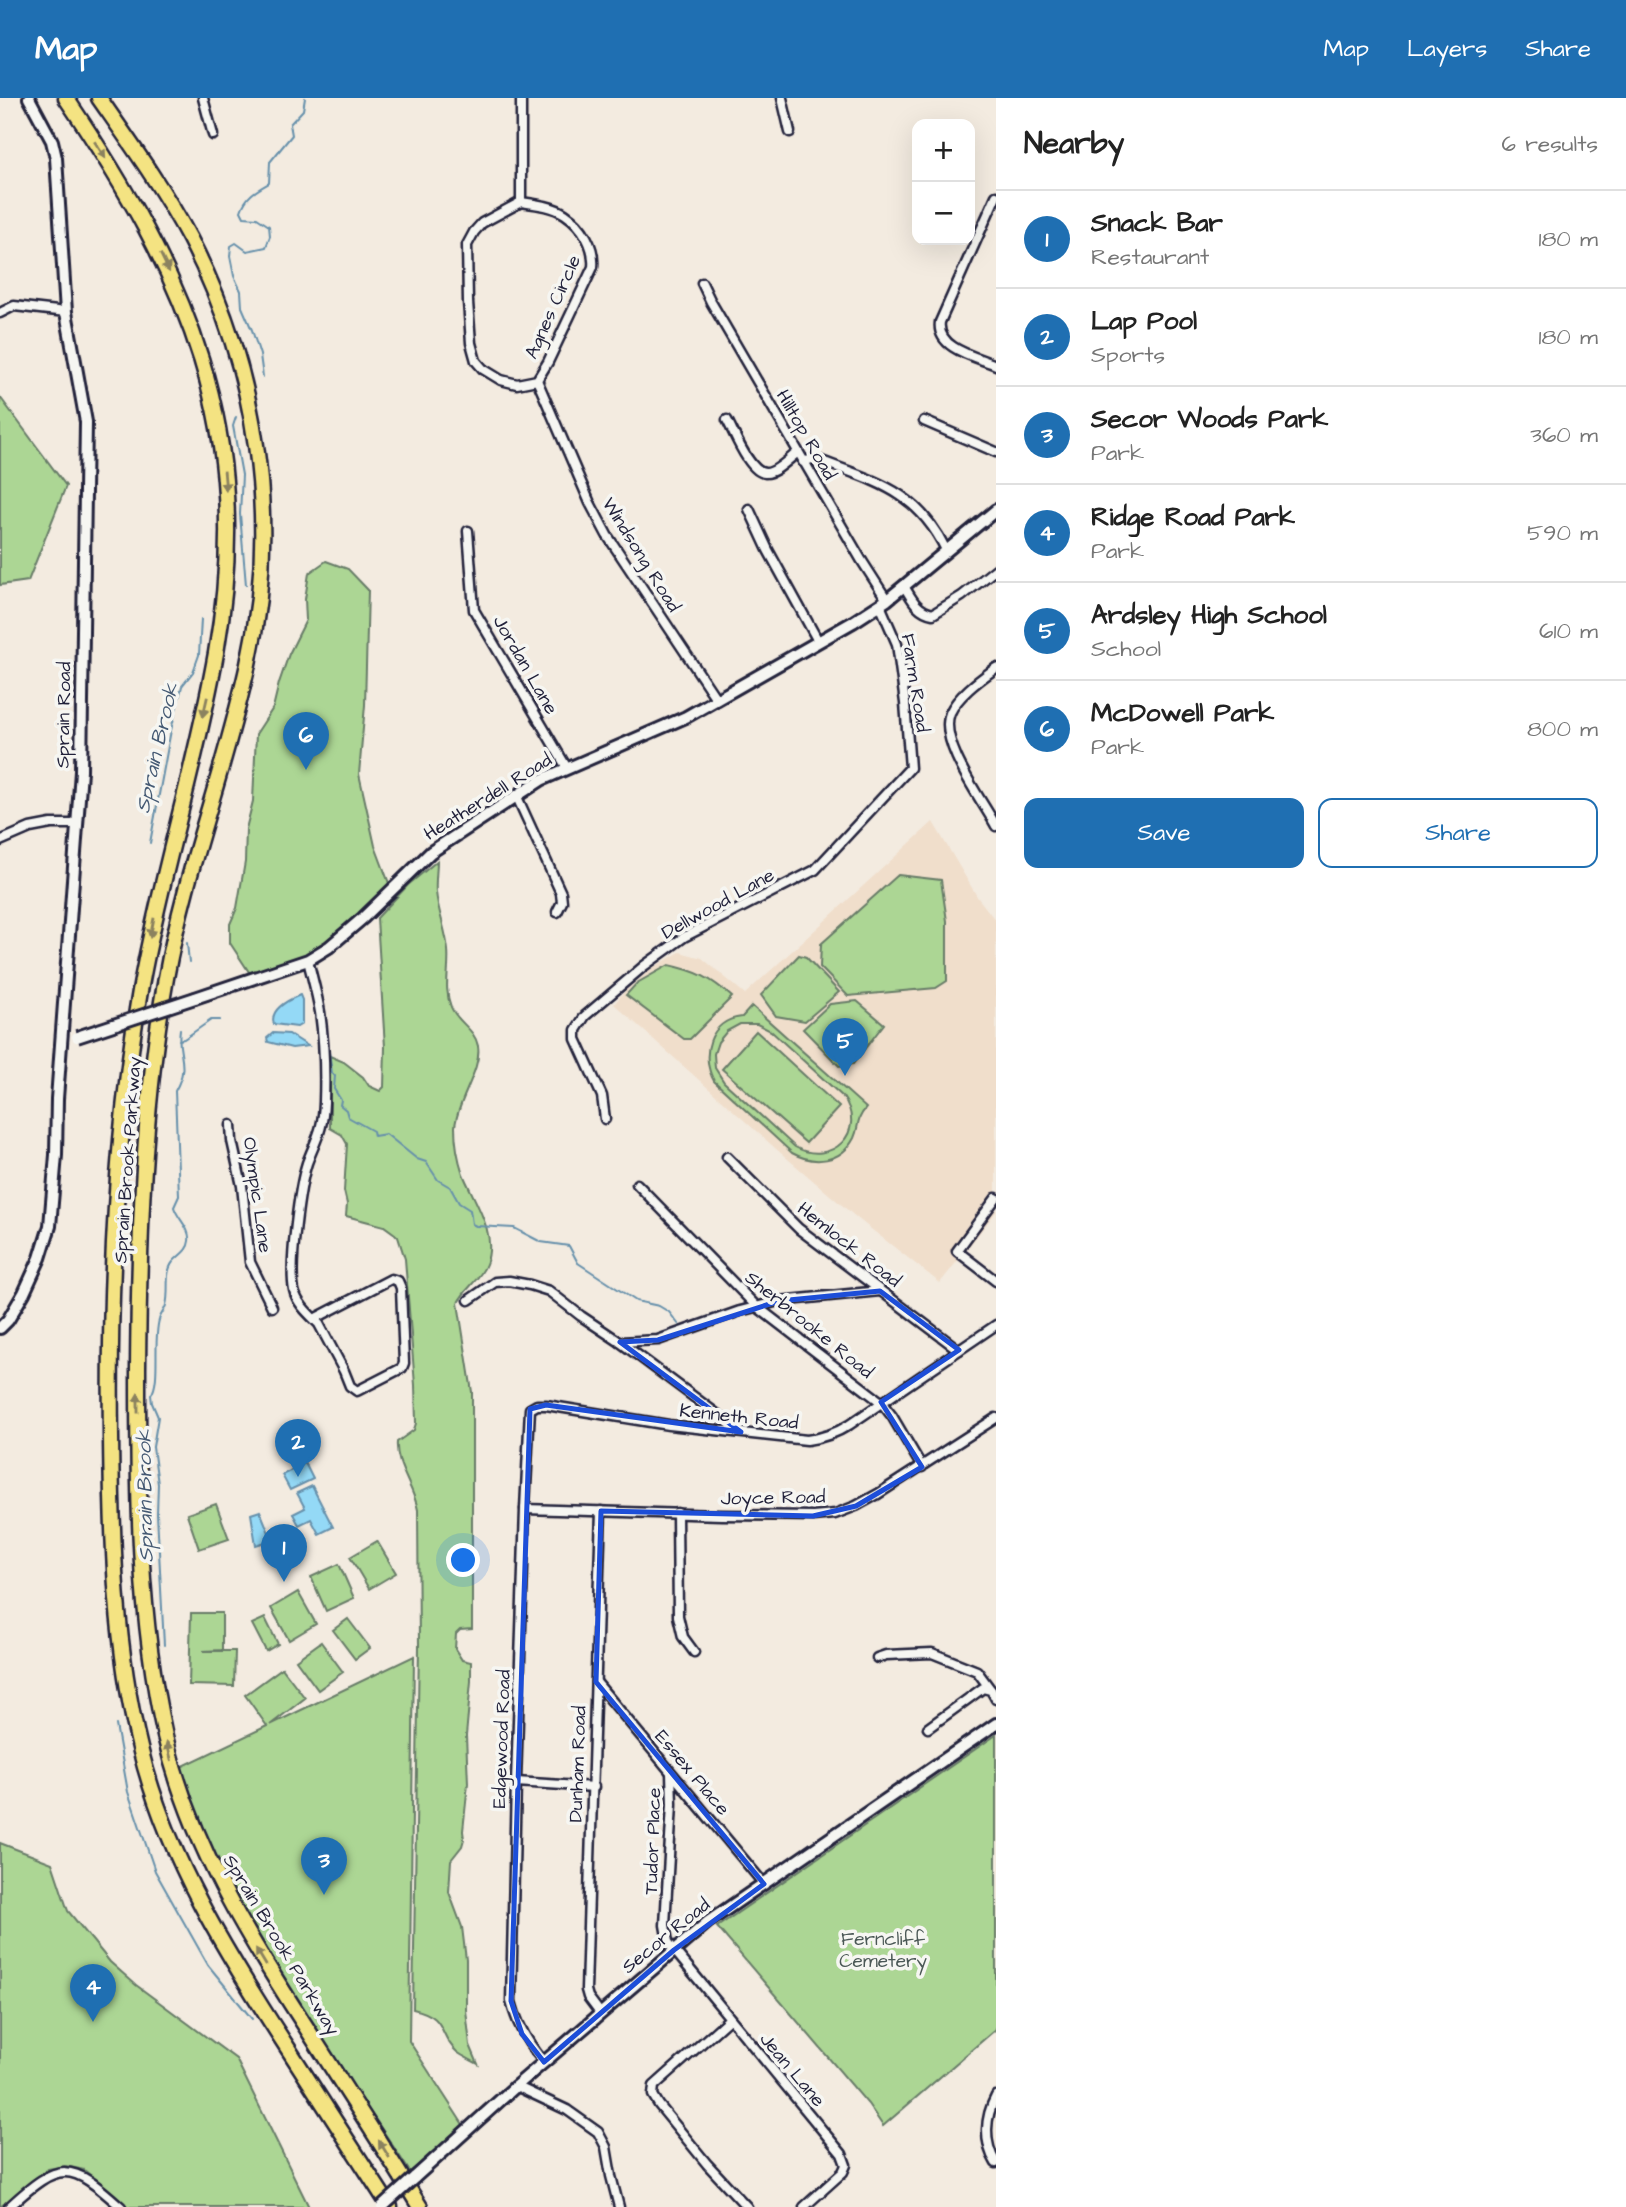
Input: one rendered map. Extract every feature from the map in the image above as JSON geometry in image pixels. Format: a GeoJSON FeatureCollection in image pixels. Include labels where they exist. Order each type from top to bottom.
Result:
{"type":"FeatureCollection","features":[{"type":"Feature","properties":{"kind":"highway","name":"Sprain Brook Parkway"},"geometry":{"type":"LineString","coordinates":[[66,98],[141,218],[189,319],[216,413],[227,510],[226,572],[219,633],[205,705],[146,956],[131,1053],[119,1163],[112,1286],[111,1458],[116,1581],[129,1691],[141,1751],[155,1798],[172,1844],[198,1900],[247,1985],[390,2207]]}},
{"type":"Feature","properties":{"kind":"highway","name":"Sprain Brook Parkway"},"geometry":{"type":"LineString","coordinates":[[99,98],[167,198],[212,285],[233,342],[248,402],[257,450],[261,499],[261,573],[252,646],[175,932],[150,1090],[141,1249],[138,1422],[142,1558],[152,1668],[172,1765],[192,1823],[217,1878],[265,1964],[420,2207]]}},
{"type":"Feature","properties":{"kind":"street","name":"Sprain Road"},"geometry":{"type":"LineString","coordinates":[[0,1328],[24,1293],[40,1258],[50,1226],[78,824],[83,692],[86,422],[66,312],[56,158],[52,141],[29,98]]}},
{"type":"Feature","properties":{"kind":"street"},"geometry":{"type":"LineString","coordinates":[[203,98],[213,135]]}},
{"type":"Feature","properties":{"kind":"street"},"geometry":{"type":"LineString","coordinates":[[521,98],[521,202]]}},
{"type":"Feature","properties":{"kind":"street"},"geometry":{"type":"LineString","coordinates":[[782,98],[790,132]]}},
{"type":"Feature","properties":{"kind":"street"},"geometry":{"type":"LineString","coordinates":[[996,195],[939,329],[949,345],[996,365]]}},
{"type":"Feature","properties":{"kind":"street","name":"Agnes Circle"},"geometry":{"type":"LineString","coordinates":[[521,202],[565,214],[582,232],[594,254],[593,267],[548,362],[537,380],[517,384],[501,380],[483,369],[476,360],[471,342],[467,245],[482,223],[521,202]]}},
{"type":"Feature","properties":{"kind":"street"},"geometry":{"type":"LineString","coordinates":[[989,212],[996,220]]}},
{"type":"Feature","properties":{"kind":"street","name":"Hilltop Road"},"geometry":{"type":"LineString","coordinates":[[702,283],[883,602]]}},
{"type":"Feature","properties":{"kind":"street"},"geometry":{"type":"LineString","coordinates":[[0,313],[14,306],[66,312]]}},
{"type":"Feature","properties":{"kind":"street","name":"Windsong Road"},"geometry":{"type":"LineString","coordinates":[[537,380],[590,503],[607,535],[718,700]]}},
{"type":"Feature","properties":{"kind":"street"},"geometry":{"type":"LineString","coordinates":[[727,420],[749,462],[758,470],[765,473],[772,471],[798,452]]}},
{"type":"Feature","properties":{"kind":"street"},"geometry":{"type":"LineString","coordinates":[[924,421],[996,452]]}},
{"type":"Feature","properties":{"kind":"street"},"geometry":{"type":"LineString","coordinates":[[803,462],[819,460],[900,494],[925,515],[946,550]]}},
{"type":"Feature","properties":{"kind":"street"},"geometry":{"type":"LineString","coordinates":[[749,509],[768,550],[818,641]]}},
{"type":"Feature","properties":{"kind":"street","name":"Heatherdell Road"},"geometry":{"type":"LineString","coordinates":[[61,1041],[308,960],[342,938],[432,852],[541,780],[685,717],[818,641],[883,602],[996,510]]}},
{"type":"Feature","properties":{"kind":"street","name":"Jordan Lane"},"geometry":{"type":"LineString","coordinates":[[468,531],[474,610],[567,768]]}},
{"type":"Feature","properties":{"kind":"street"},"geometry":{"type":"LineString","coordinates":[[904,586],[915,606],[925,613],[933,614],[962,596],[996,569]]}},
{"type":"Feature","properties":{"kind":"street","name":"Farm Road"},"geometry":{"type":"LineString","coordinates":[[883,602],[897,644],[910,768]]}},
{"type":"Feature","properties":{"kind":"street"},"geometry":{"type":"LineString","coordinates":[[996,668],[960,699],[950,713],[948,725],[950,740],[958,760],[996,826]]}},
{"type":"Feature","properties":{"kind":"street","name":"Dellwood Lane"},"geometry":{"type":"LineString","coordinates":[[605,1119],[601,1096],[576,1039],[576,1030],[585,1016],[684,937],[815,870],[910,768]]}},
{"type":"Feature","properties":{"kind":"street"},"geometry":{"type":"LineString","coordinates":[[517,797],[561,892],[562,902],[556,912]]}},
{"type":"Feature","properties":{"kind":"street"},"geometry":{"type":"LineString","coordinates":[[0,841],[30,828],[51,824],[78,824]]}},
{"type":"Feature","properties":{"kind":"street","name":"Olympic Lane"},"geometry":{"type":"LineString","coordinates":[[308,960],[320,1012],[324,1102],[322,1130],[304,1174],[296,1229],[294,1291],[300,1303],[311,1317],[319,1324],[350,1387],[357,1391],[402,1368],[401,1288],[398,1281],[391,1279],[311,1317]]}},
{"type":"Feature","properties":{"kind":"street","name":"Olympic Lane"},"geometry":{"type":"LineString","coordinates":[[231,1125],[242,1186],[250,1262],[272,1307]]}},
{"type":"Feature","properties":{"kind":"street","name":"Hemlock Road"},"geometry":{"type":"LineString","coordinates":[[727,1157],[799,1229],[959,1350]]}},
{"type":"Feature","properties":{"kind":"street","name":"Sherbrooke Road"},"geometry":{"type":"LineString","coordinates":[[637,1184],[756,1306],[881,1402],[922,1467]]}},
{"type":"Feature","properties":{"kind":"street"},"geometry":{"type":"LineString","coordinates":[[996,1198],[957,1251],[996,1281]]}},
{"type":"Feature","properties":{"kind":"street"},"geometry":{"type":"LineString","coordinates":[[469,1300],[495,1282],[509,1281],[549,1291],[741,1432]]}},
{"type":"Feature","properties":{"kind":"street"},"geometry":{"type":"LineString","coordinates":[[620,1342],[657,1340],[756,1306],[779,1301],[880,1291]]}},
{"type":"Feature","properties":{"kind":"street","name":"Kenneth Road"},"geometry":{"type":"LineString","coordinates":[[532,1408],[547,1405],[670,1425],[807,1440],[820,1438],[833,1435],[996,1325]]}},
{"type":"Feature","properties":{"kind":"street","name":"Edgewood Road"},"geometry":{"type":"LineString","coordinates":[[532,1408],[529,1413],[525,1509],[511,2001],[522,2034],[544,2062]]}},
{"type":"Feature","properties":{"kind":"street","name":"Joyce Road"},"geometry":{"type":"LineString","coordinates":[[525,1509],[799,1516],[835,1514],[856,1506],[922,1467],[996,1418]]}},
{"type":"Feature","properties":{"kind":"street","name":"Dunham Road"},"geometry":{"type":"LineString","coordinates":[[600,2013],[586,1990],[601,1511]]}},
{"type":"Feature","properties":{"kind":"street"},"geometry":{"type":"LineString","coordinates":[[677,1513],[678,1616],[683,1637],[694,1652]]}},
{"type":"Feature","properties":{"kind":"street"},"geometry":{"type":"LineString","coordinates":[[877,1658],[886,1655],[932,1653],[977,1671],[996,1699]]}},
{"type":"Feature","properties":{"kind":"street","name":"Essex Place"},"geometry":{"type":"LineString","coordinates":[[596,1682],[764,1884]]}},
{"type":"Feature","properties":{"kind":"street"},"geometry":{"type":"LineString","coordinates":[[928,1728],[983,1688],[991,1690]]}},
{"type":"Feature","properties":{"kind":"street","name":"Secor Road"},"geometry":{"type":"LineString","coordinates":[[382,2207],[516,2086],[708,1922],[996,1724]]}},
{"type":"Feature","properties":{"kind":"street","name":"Tudor Place"},"geometry":{"type":"LineString","coordinates":[[671,1773],[672,1804],[665,1925],[668,1941],[674,1950]]}},
{"type":"Feature","properties":{"kind":"street"},"geometry":{"type":"LineString","coordinates":[[516,1782],[594,1787]]}},
{"type":"Feature","properties":{"kind":"street","name":"Jean Lane"},"geometry":{"type":"LineString","coordinates":[[674,1950],[842,2154],[846,2165],[843,2172],[804,2207]]}},
{"type":"Feature","properties":{"kind":"street"},"geometry":{"type":"LineString","coordinates":[[729,2019],[654,2086],[653,2095],[707,2164],[747,2207]]}},
{"type":"Feature","properties":{"kind":"street"},"geometry":{"type":"LineString","coordinates":[[516,2086],[567,2110],[598,2132],[606,2147],[619,2207]]}},
{"type":"Feature","properties":{"kind":"street"},"geometry":{"type":"LineString","coordinates":[[996,2096],[988,2112],[987,2137],[996,2163]]}},
{"type":"Feature","properties":{"kind":"street"},"geometry":{"type":"LineString","coordinates":[[9,2207],[41,2180],[61,2172],[76,2174],[93,2182],[121,2207]]}},
{"type":"Feature","properties":{"kind":"highlighted area"},"geometry":{"type":"Polygon","coordinates":[[[880,1291],[959,1350],[881,1402],[922,1467],[856,1506],[813,1516],[601,1511],[596,1682],[764,1884],[674,1950],[544,2062],[522,2034],[511,2001],[530,1409],[546,1405],[741,1432],[620,1342],[658,1340],[779,1301],[880,1291]]]}},
{"type":"Feature","properties":{"kind":"shaded area"},"geometry":{"type":"Polygon","coordinates":[[[933,822],[978,898],[996,921],[996,1212],[940,1283],[857,1218],[775,1148],[614,1004],[651,969],[680,952],[702,958],[745,994],[933,822]]]}},
{"type":"Feature","properties":{"kind":"green space"},"geometry":{"type":"Polygon","coordinates":[[[0,397],[66,486],[28,581],[0,585],[0,397]]]}},
{"type":"Feature","properties":{"kind":"green space"},"geometry":{"type":"Polygon","coordinates":[[[326,561],[348,569],[368,590],[365,705],[359,774],[375,846],[390,886],[332,941],[308,955],[251,975],[230,943],[230,924],[237,908],[245,862],[246,829],[253,801],[256,734],[273,708],[289,654],[306,620],[305,599],[309,573],[326,561]]]}},
{"type":"Feature","properties":{"kind":"green space"},"geometry":{"type":"Polygon","coordinates":[[[437,861],[436,892],[448,950],[449,1000],[454,1012],[473,1035],[478,1046],[476,1065],[457,1117],[456,1145],[463,1174],[483,1218],[489,1241],[489,1253],[483,1270],[458,1303],[472,1392],[472,1629],[460,1630],[456,1634],[455,1649],[462,1660],[471,1662],[471,1681],[466,1736],[468,1783],[464,1839],[451,1860],[449,1892],[462,1927],[470,2045],[478,2064],[457,2052],[437,2021],[424,2012],[413,2009],[419,1647],[418,1510],[397,1451],[397,1442],[414,1430],[416,1423],[405,1259],[395,1234],[384,1226],[346,1216],[344,1191],[347,1144],[342,1135],[330,1128],[330,1056],[344,1062],[363,1077],[369,1086],[380,1091],[384,1087],[385,1047],[377,918],[408,885],[437,861]]]}},
{"type":"Feature","properties":{"kind":"green space"},"geometry":{"type":"Polygon","coordinates":[[[898,875],[941,880],[947,921],[947,981],[936,988],[848,996],[820,967],[821,944],[898,875]]]}},
{"type":"Feature","properties":{"kind":"green space"},"geometry":{"type":"Polygon","coordinates":[[[799,955],[806,957],[839,992],[805,1021],[776,1016],[761,995],[799,955]]]}},
{"type":"Feature","properties":{"kind":"green space"},"geometry":{"type":"Polygon","coordinates":[[[669,965],[703,976],[732,997],[690,1039],[684,1039],[626,995],[637,983],[669,965]]]}},
{"type":"Feature","properties":{"kind":"green space"},"geometry":{"type":"Polygon","coordinates":[[[857,1001],[884,1024],[853,1064],[839,1066],[803,1029],[830,1004],[857,1001]]]}},
{"type":"Feature","properties":{"kind":"green space"},"geometry":{"type":"Polygon","coordinates":[[[752,1006],[866,1108],[854,1138],[842,1153],[818,1160],[792,1153],[714,1081],[708,1061],[710,1041],[722,1025],[742,1017],[752,1006]],[[740,1024],[727,1031],[718,1042],[714,1054],[715,1068],[724,1082],[795,1147],[821,1153],[833,1149],[842,1143],[851,1122],[850,1110],[843,1097],[771,1031],[757,1024],[740,1024]]]}},
{"type":"Feature","properties":{"kind":"green space"},"geometry":{"type":"Polygon","coordinates":[[[756,1031],[839,1107],[806,1143],[722,1069],[756,1031]]]}},
{"type":"Feature","properties":{"kind":"green space"},"geometry":{"type":"Polygon","coordinates":[[[216,1504],[229,1539],[199,1549],[187,1514],[216,1504]]]}},
{"type":"Feature","properties":{"kind":"green space"},"geometry":{"type":"Polygon","coordinates":[[[377,1541],[396,1573],[369,1589],[350,1557],[377,1541]]]}},
{"type":"Feature","properties":{"kind":"green space"},"geometry":{"type":"Polygon","coordinates":[[[339,1564],[354,1598],[326,1611],[311,1577],[339,1564]]]}},
{"type":"Feature","properties":{"kind":"green space"},"geometry":{"type":"Polygon","coordinates":[[[298,1592],[316,1624],[289,1640],[271,1608],[298,1592]]]}},
{"type":"Feature","properties":{"kind":"green space"},"geometry":{"type":"Polygon","coordinates":[[[191,1613],[222,1613],[222,1650],[203,1651],[235,1651],[234,1686],[189,1685],[191,1613]]]}},
{"type":"Feature","properties":{"kind":"green space"},"geometry":{"type":"Polygon","coordinates":[[[265,1618],[278,1644],[266,1651],[252,1624],[265,1618]]]}},
{"type":"Feature","properties":{"kind":"green space"},"geometry":{"type":"Polygon","coordinates":[[[348,1619],[370,1648],[355,1659],[333,1630],[348,1619]]]}},
{"type":"Feature","properties":{"kind":"green space"},"geometry":{"type":"Polygon","coordinates":[[[321,1642],[343,1672],[318,1690],[296,1660],[321,1642]]]}},
{"type":"Feature","properties":{"kind":"green space"},"geometry":{"type":"Polygon","coordinates":[[[414,1656],[409,2041],[464,2126],[410,2172],[313,2026],[252,1926],[201,1821],[181,1767],[267,1726],[245,1695],[282,1668],[305,1698],[270,1725],[414,1656]]]}},
{"type":"Feature","properties":{"kind":"green space","name":"Ferncliff Cemetery"},"geometry":{"type":"Polygon","coordinates":[[[996,1735],[996,2029],[883,2126],[868,2104],[717,1927],[996,1735]]]}},
{"type":"Feature","properties":{"kind":"green space"},"geometry":{"type":"Polygon","coordinates":[[[0,1843],[52,1863],[68,1911],[110,1962],[136,1985],[236,2059],[309,2207],[128,2207],[84,2170],[66,2166],[48,2169],[0,2207],[0,1843]]]}},
{"type":"Feature","properties":{"kind":"water"},"geometry":{"type":"Polygon","coordinates":[[[300,995],[302,1024],[297,1027],[274,1024],[277,1010],[300,995]]]}},
{"type":"Feature","properties":{"kind":"water"},"geometry":{"type":"Polygon","coordinates":[[[273,1033],[289,1034],[308,1046],[292,1048],[268,1042],[267,1038],[273,1033]]]}},
{"type":"Feature","properties":{"kind":"water"},"geometry":{"type":"Polygon","coordinates":[[[305,1463],[313,1479],[290,1490],[282,1475],[305,1463]]]}},
{"type":"Feature","properties":{"kind":"water"},"geometry":{"type":"Polygon","coordinates":[[[312,1486],[333,1527],[319,1534],[311,1519],[299,1525],[293,1514],[305,1508],[297,1493],[312,1486]]]}},
{"type":"Feature","properties":{"kind":"water"},"geometry":{"type":"Polygon","coordinates":[[[260,1511],[272,1540],[256,1545],[251,1514],[260,1511]]]}},
{"type":"Feature","properties":{"kind":"waterway","name":"Sprain Brook"},"geometry":{"type":"LineString","coordinates":[[263,377],[260,355],[234,276],[231,246],[236,243],[247,251],[266,247],[270,236],[269,226],[257,218],[244,217],[241,211],[252,194],[269,183],[270,162],[292,135],[290,124],[303,110],[305,98]]}},
{"type":"Feature","properties":{"kind":"waterway","name":"Sprain Brook"},"geometry":{"type":"LineString","coordinates":[[236,417],[233,426],[242,475],[240,514],[246,585]]}},
{"type":"Feature","properties":{"kind":"waterway","name":"Sprain Brook"},"geometry":{"type":"LineString","coordinates":[[150,843],[182,686],[193,672],[199,655],[201,619]]}},
{"type":"Feature","properties":{"kind":"waterway","name":"Sprain Brook"},"geometry":{"type":"LineString","coordinates":[[187,943],[189,962]]}},
{"type":"Feature","properties":{"kind":"waterway"},"geometry":{"type":"LineString","coordinates":[[179,1040],[211,1020],[220,1020]]}},
{"type":"Feature","properties":{"kind":"waterway","name":"Sprain Brook"},"geometry":{"type":"LineString","coordinates":[[164,1645],[157,1514],[158,1484],[153,1447],[158,1417],[151,1395],[156,1381],[157,1329],[167,1300],[170,1266],[187,1248],[189,1241],[188,1232],[174,1207],[179,1196],[175,1091],[183,1066],[180,1029]]}},
{"type":"Feature","properties":{"kind":"waterway"},"geometry":{"type":"LineString","coordinates":[[329,1052],[332,1073],[335,1076],[334,1089],[348,1117],[373,1131],[374,1136],[386,1134],[417,1159],[426,1162],[438,1180],[450,1187],[459,1203],[470,1210],[472,1224],[514,1228],[541,1242],[569,1246],[578,1263],[636,1301],[659,1306],[669,1312],[679,1325]]}},
{"type":"Feature","properties":{"kind":"waterway","name":"Sprain Brook"},"geometry":{"type":"LineString","coordinates":[[116,1725],[128,1792],[155,1871],[208,1965],[252,2019]]}},
{"type":"Feature","properties":{"kind":"place","name":"McDowell Park"},"geometry":{"type":"Point","coordinates":[306,770]}},
{"type":"Feature","properties":{"kind":"place","name":"Ardsley High School"},"geometry":{"type":"Point","coordinates":[845,1076]}},
{"type":"Feature","properties":{"kind":"place","name":"Lap Pool"},"geometry":{"type":"Point","coordinates":[298,1477]}},
{"type":"Feature","properties":{"kind":"place","name":"Snack Bar"},"geometry":{"type":"Point","coordinates":[284,1582]}},
{"type":"Feature","properties":{"kind":"place","name":"Secor Woods Park"},"geometry":{"type":"Point","coordinates":[324,1895]}},
{"type":"Feature","properties":{"kind":"place","name":"Ridge Road Park"},"geometry":{"type":"Point","coordinates":[93,2022]}}]}
